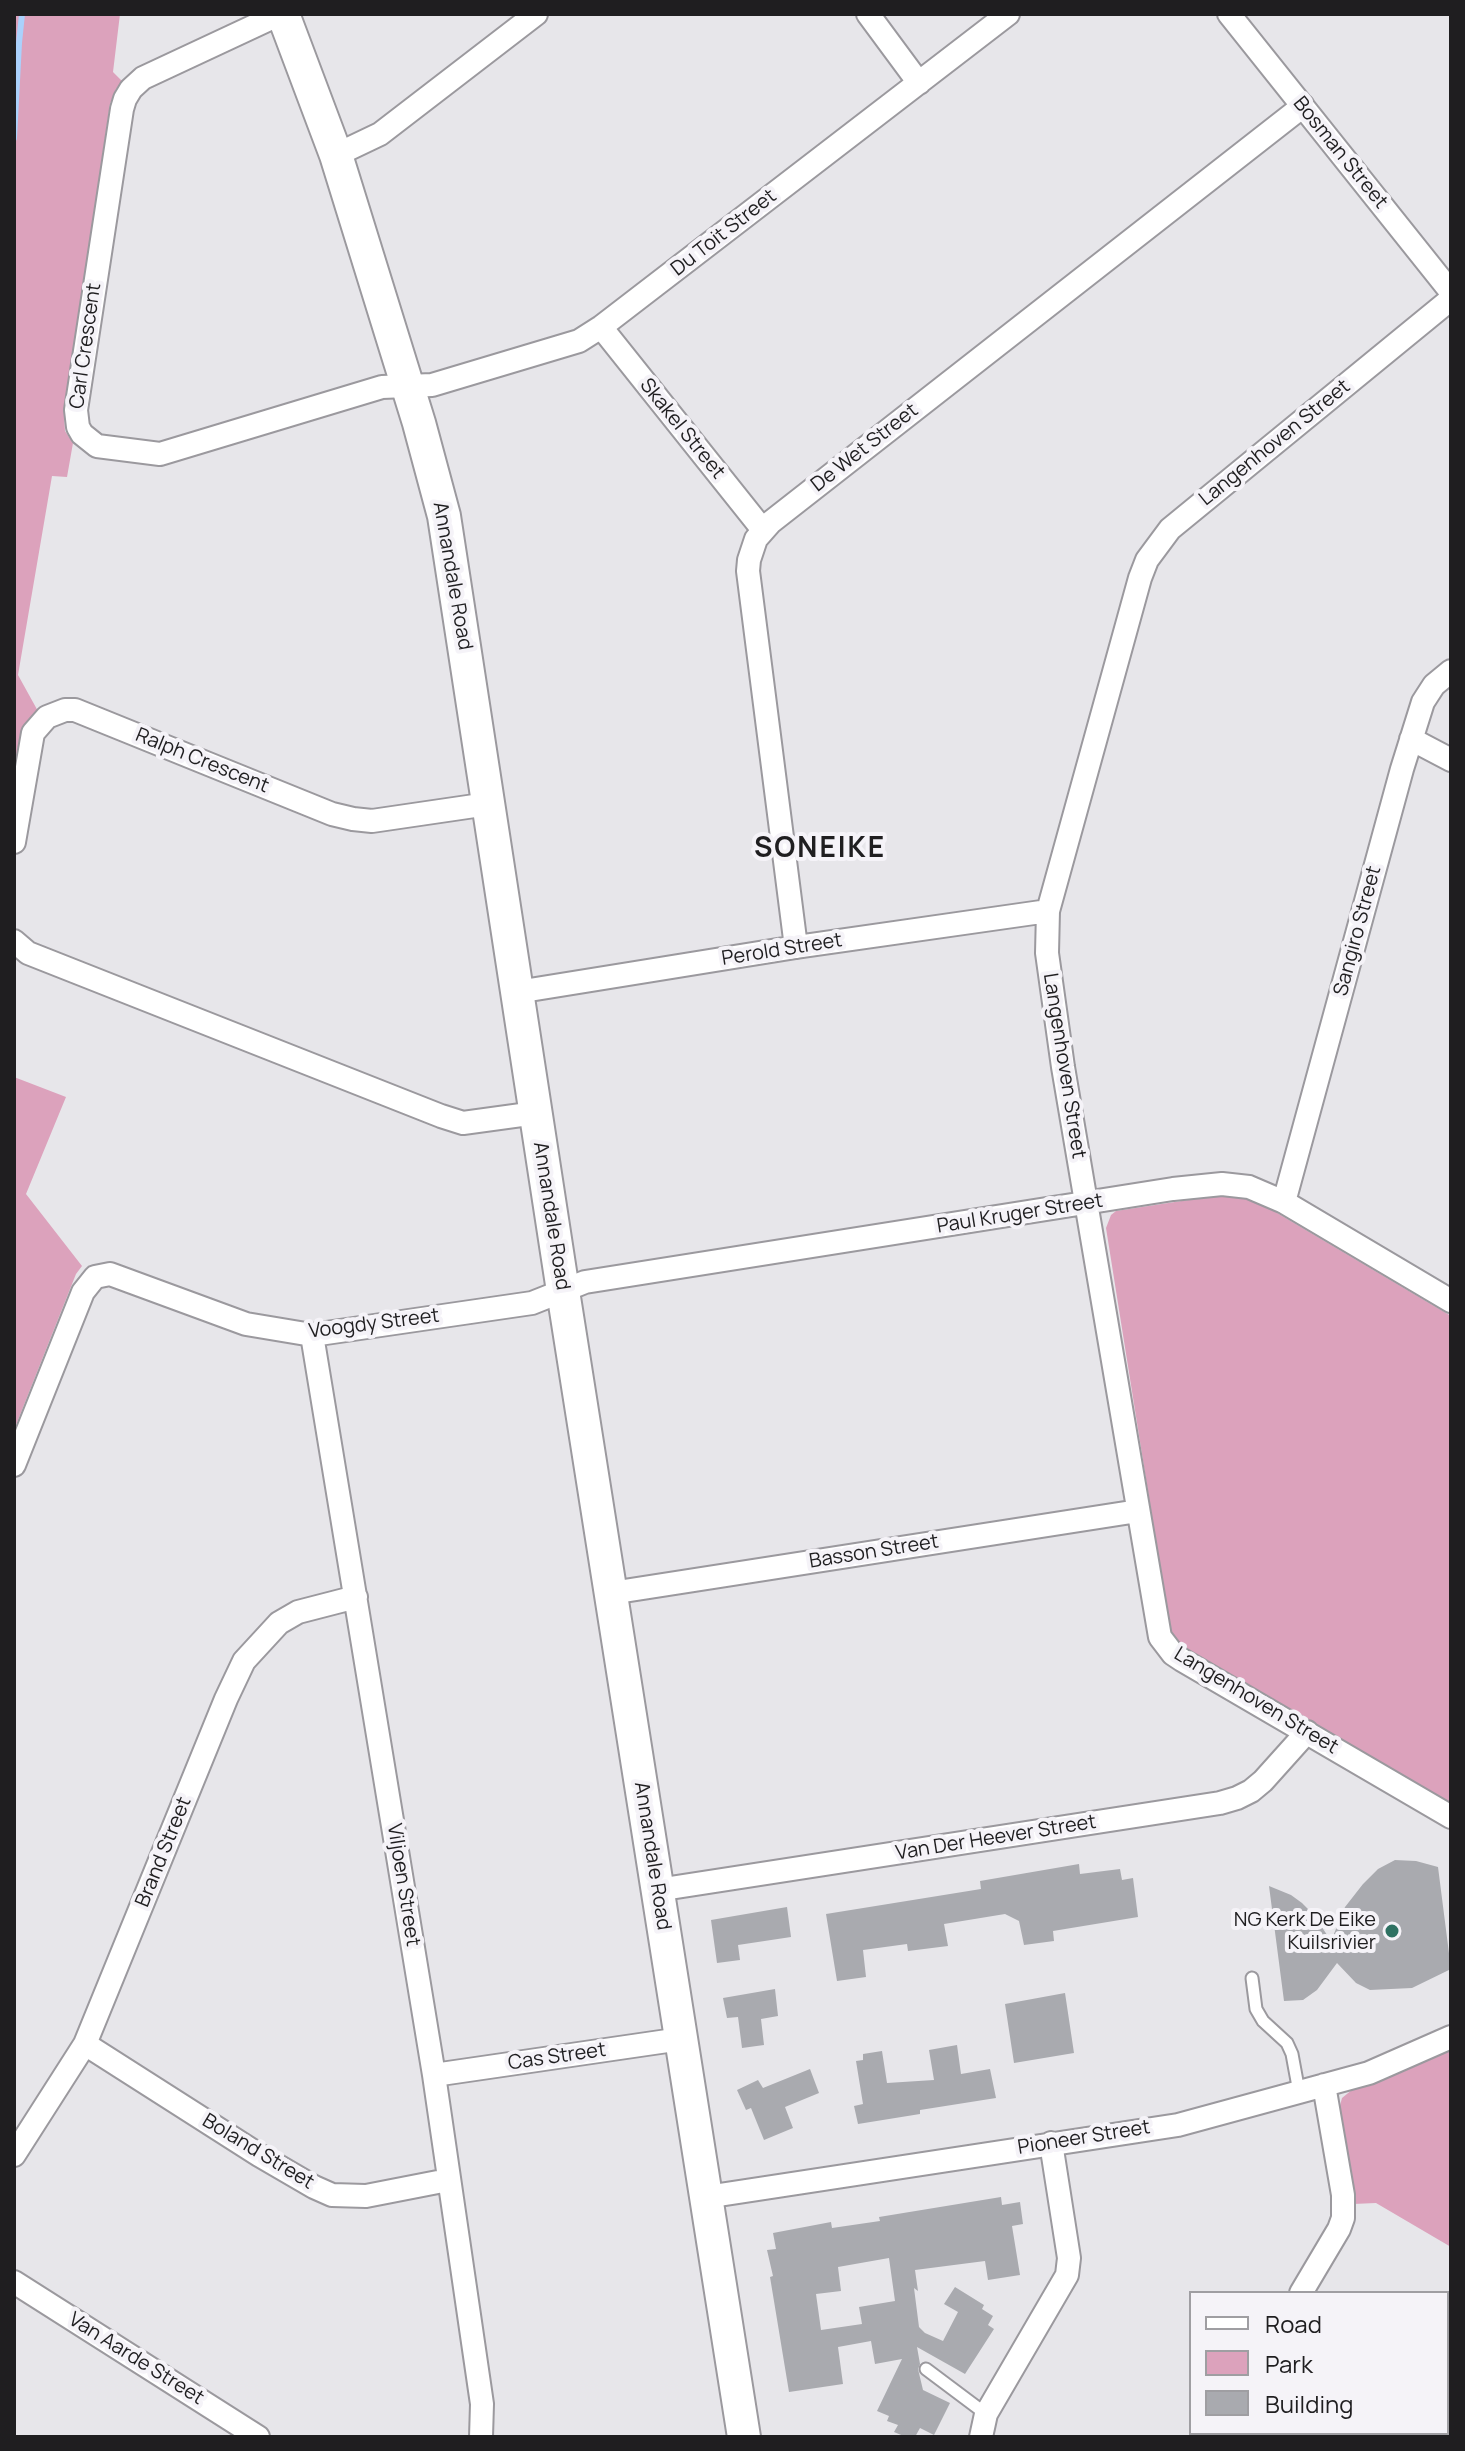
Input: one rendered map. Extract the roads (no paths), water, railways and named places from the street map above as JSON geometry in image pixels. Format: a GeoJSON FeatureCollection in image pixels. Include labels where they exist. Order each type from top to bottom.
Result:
{"type":"FeatureCollection","features":[{"type":"Feature","properties":{"kind":"street","name":"Annandale Road"},"geometry":{"type":"LineString","coordinates":[[282,14],[336,155],[444,516],[744,2437]]}},
{"type":"Feature","properties":{"kind":"street","name":"Carl Crescent"},"geometry":{"type":"LineString","coordinates":[[282,14],[143,78],[125,99],[76,410],[78,427],[97,446],[160,454],[382,387],[407,386]]}},
{"type":"Feature","properties":{"kind":"street"},"geometry":{"type":"LineString","coordinates":[[336,155],[380,134],[536,14]]}},
{"type":"Feature","properties":{"kind":"street"},"geometry":{"type":"LineString","coordinates":[[868,14],[919,83]]}},
{"type":"Feature","properties":{"kind":"street","name":"Du Toit Street"},"geometry":{"type":"LineString","coordinates":[[407,386],[432,385],[579,341],[1008,14]]}},
{"type":"Feature","properties":{"kind":"street","name":"Bosman Street"},"geometry":{"type":"LineString","coordinates":[[1229,14],[1451,292]]}},
{"type":"Feature","properties":{"kind":"street","name":"De Wet Street"},"geometry":{"type":"LineString","coordinates":[[763,530],[1303,106]]}},
{"type":"Feature","properties":{"kind":"street","name":"Langenhoven Street"},"geometry":{"type":"LineString","coordinates":[[1451,299],[1177,523],[1157,544],[1140,578],[1048,911],[1048,964],[1157,1629],[1165,1645],[1182,1660],[1451,1817]]}},
{"type":"Feature","properties":{"kind":"street","name":"Skakel Street"},"geometry":{"type":"LineString","coordinates":[[601,327],[763,530]]}},
{"type":"Feature","properties":{"kind":"street"},"geometry":{"type":"LineString","coordinates":[[763,530],[752,549],[748,571],[796,947]]}},
{"type":"Feature","properties":{"kind":"street","name":"Sangiro Street"},"geometry":{"type":"LineString","coordinates":[[1284,1202],[1411,739],[1427,693],[1451,671]]}},
{"type":"Feature","properties":{"kind":"street","name":"Ralph Crescent"},"geometry":{"type":"LineString","coordinates":[[14,842],[33,733],[47,717],[65,710],[75,710],[332,814],[353,819],[372,821],[488,804]]}},
{"type":"Feature","properties":{"kind":"street"},"geometry":{"type":"LineString","coordinates":[[1411,739],[1451,760]]}},
{"type":"Feature","properties":{"kind":"street","name":"Perold Street"},"geometry":{"type":"LineString","coordinates":[[517,992],[796,947],[1048,911]]}},
{"type":"Feature","properties":{"kind":"street"},"geometry":{"type":"LineString","coordinates":[[14,941],[28,953],[441,1116],[463,1123],[536,1113]]}},
{"type":"Feature","properties":{"kind":"street","name":"Paul Kruger Street"},"geometry":{"type":"LineString","coordinates":[[563,1291],[585,1282],[1173,1189],[1222,1184],[1249,1187],[1284,1202],[1451,1301]]}},
{"type":"Feature","properties":{"kind":"street","name":"Voogdy Street"},"geometry":{"type":"LineString","coordinates":[[14,1465],[77,1305],[95,1277],[110,1274],[246,1324],[312,1335],[532,1303],[563,1291]]}},
{"type":"Feature","properties":{"kind":"street","name":"Viljoen Street"},"geometry":{"type":"LineString","coordinates":[[312,1335],[434,2075],[482,2404],[481,2437]]}},
{"type":"Feature","properties":{"kind":"street","name":"Basson Street"},"geometry":{"type":"LineString","coordinates":[[611,1593],[1138,1511]]}},
{"type":"Feature","properties":{"kind":"street","name":"Brand Street"},"geometry":{"type":"LineString","coordinates":[[14,2155],[85,2044],[244,1661],[279,1623],[298,1612],[356,1597]]}},
{"type":"Feature","properties":{"kind":"street","name":"Van Der Heever Street"},"geometry":{"type":"LineString","coordinates":[[657,1890],[1220,1803],[1237,1798],[1263,1781],[1307,1732]]}},
{"type":"Feature","properties":{"kind":"street","name":"Pioneer Street"},"geometry":{"type":"LineString","coordinates":[[706,2197],[1178,2125],[1383,2068],[1451,2037]]}},
{"type":"Feature","properties":{"kind":"street","name":"Cas Street"},"geometry":{"type":"LineString","coordinates":[[434,2075],[681,2039]]}},
{"type":"Feature","properties":{"kind":"street","name":"Boland Street"},"geometry":{"type":"LineString","coordinates":[[85,2044],[259,2155],[332,2195],[366,2196],[448,2180]]}},
{"type":"Feature","properties":{"kind":"street"},"geometry":{"type":"LineString","coordinates":[[1302,2291],[1343,2218],[1343,2195],[1324,2085]]}},
{"type":"Feature","properties":{"kind":"street"},"geometry":{"type":"LineString","coordinates":[[981,2437],[986,2414],[1067,2275],[1069,2258],[1051,2143]]}},
{"type":"Feature","properties":{"kind":"street","name":"Van Aarde Street"},"geometry":{"type":"LineString","coordinates":[[14,2282],[258,2437]]}},
{"type":"Feature","properties":{"kind":"lane"},"geometry":{"type":"LineString","coordinates":[[1252,1978],[1256,2009],[1263,2021],[1287,2043],[1299,2092]]}},
{"type":"Feature","properties":{"kind":"lane"},"geometry":{"type":"LineString","coordinates":[[926,2369],[986,2414]]}},
{"type":"Feature","properties":{"kind":"waterway"},"geometry":{"type":"LineString","coordinates":[[14,138],[22,14]]}},
{"type":"Feature","properties":{"kind":"place","name":"NG Kerk De Eike Kuilsrivier"},"geometry":{"type":"Point","coordinates":[1392,1931]}},
{"type":"Feature","properties":{"kind":"district","name":"SONEIKE"},"geometry":{"type":"Point","coordinates":[820,849]}}]}
